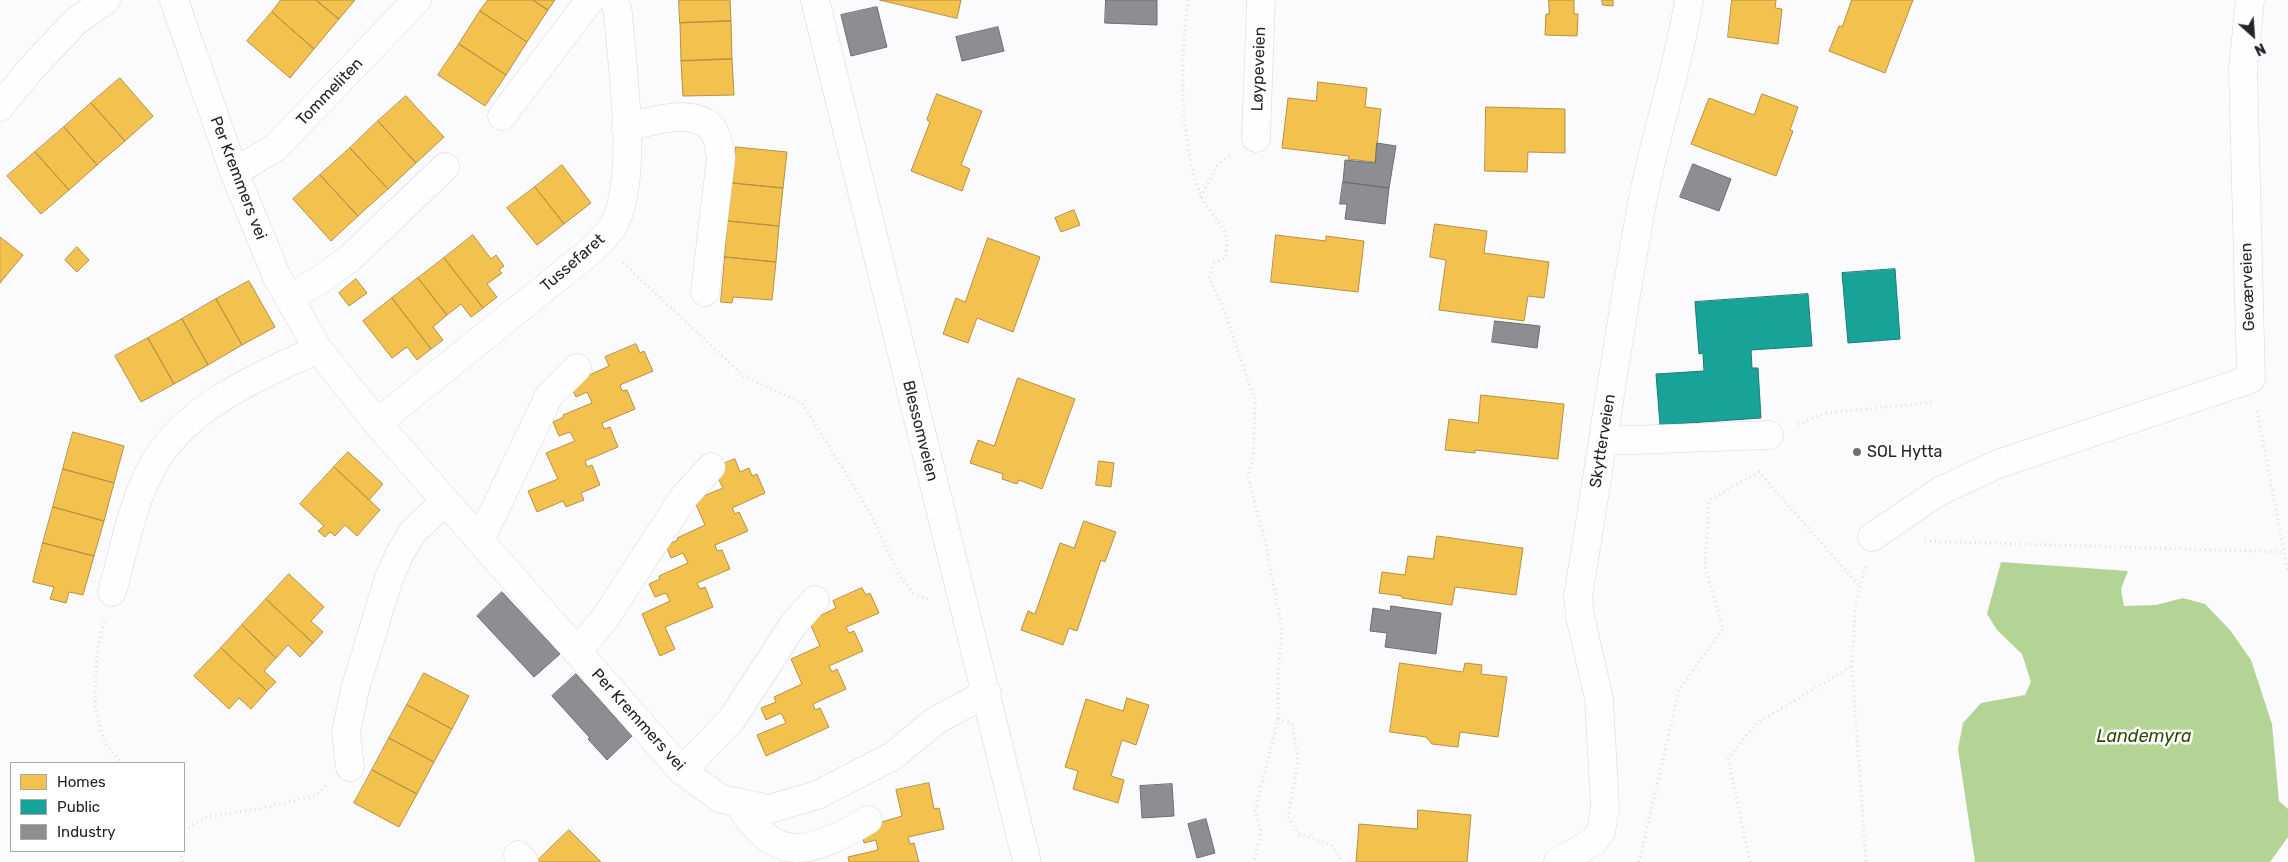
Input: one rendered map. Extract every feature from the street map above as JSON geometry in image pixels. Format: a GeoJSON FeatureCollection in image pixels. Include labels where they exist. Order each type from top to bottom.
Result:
{"type":"FeatureCollection","features":[{"type":"Feature","properties":{"kind":"street"},"geometry":{"type":"LineString","coordinates":[[0,107],[29,71],[76,21],[106,0]]}},
{"type":"Feature","properties":{"kind":"street","name":"Per Kremmers vei"},"geometry":{"type":"LineString","coordinates":[[174,0],[234,172],[276,277],[318,349],[377,423],[682,771],[721,799],[769,809],[817,795],[893,756],[936,721],[987,693]]}},
{"type":"Feature","properties":{"kind":"street","name":"Tommeliten"},"geometry":{"type":"LineString","coordinates":[[234,172],[275,148],[417,0]]}},
{"type":"Feature","properties":{"kind":"street"},"geometry":{"type":"LineString","coordinates":[[502,116],[590,0]]}},
{"type":"Feature","properties":{"kind":"street","name":"Tussefaret"},"geometry":{"type":"LineString","coordinates":[[377,423],[600,242],[616,221],[627,180],[626,128],[619,23],[614,0]]}},
{"type":"Feature","properties":{"kind":"street","name":"Blessomveien"},"geometry":{"type":"LineString","coordinates":[[815,0],[987,693],[1027,862]]}},
{"type":"Feature","properties":{"kind":"street","name":"Løypeveien"},"geometry":{"type":"LineString","coordinates":[[1256,138],[1261,0]]}},
{"type":"Feature","properties":{"kind":"street","name":"Skytterveien"},"geometry":{"type":"LineString","coordinates":[[1558,862],[1593,842],[1601,832],[1605,807],[1599,700],[1580,616],[1578,596],[1604,441],[1619,336],[1643,200],[1684,36],[1689,0]]}},
{"type":"Feature","properties":{"kind":"street","name":"Geværveien"},"geometry":{"type":"LineString","coordinates":[[2250,0],[2243,68],[2251,379]]}},
{"type":"Feature","properties":{"kind":"street"},"geometry":{"type":"LineString","coordinates":[[626,128],[668,117],[687,117],[707,123],[717,137],[722,157],[705,292]]}},
{"type":"Feature","properties":{"kind":"street"},"geometry":{"type":"LineString","coordinates":[[289,299],[326,276],[351,257],[445,167]]}},
{"type":"Feature","properties":{"kind":"street"},"geometry":{"type":"LineString","coordinates":[[112,592],[134,511],[153,466],[168,445],[203,409],[255,379],[318,349]]}},
{"type":"Feature","properties":{"kind":"street"},"geometry":{"type":"LineString","coordinates":[[480,540],[549,396],[576,368]]}},
{"type":"Feature","properties":{"kind":"street"},"geometry":{"type":"LineString","coordinates":[[1872,538],[1940,491],[1998,464],[2251,379]]}},
{"type":"Feature","properties":{"kind":"street"},"geometry":{"type":"LineString","coordinates":[[1604,441],[1768,435]]}},
{"type":"Feature","properties":{"kind":"street"},"geometry":{"type":"LineString","coordinates":[[577,652],[605,618],[684,497],[712,466]]}},
{"type":"Feature","properties":{"kind":"street"},"geometry":{"type":"LineString","coordinates":[[350,767],[346,732],[355,689],[389,578],[399,555],[412,533],[445,501]]}},
{"type":"Feature","properties":{"kind":"street"},"geometry":{"type":"LineString","coordinates":[[682,771],[732,718],[793,625],[815,600]]}},
{"type":"Feature","properties":{"kind":"street"},"geometry":{"type":"LineString","coordinates":[[738,802],[748,828],[765,850],[782,859],[795,861],[807,857],[868,820]]}},
{"type":"Feature","properties":{"kind":"path"},"geometry":{"type":"LineString","coordinates":[[1188,0],[1182,60],[1182,93],[1190,156],[1201,197],[1227,237],[1226,258],[1214,263],[1209,278],[1223,307],[1255,400],[1253,460],[1248,476],[1266,545],[1282,630],[1278,719],[1255,812],[1262,832],[1254,862]]}},
{"type":"Feature","properties":{"kind":"path"},"geometry":{"type":"LineString","coordinates":[[1201,197],[1218,164],[1256,138]]}},
{"type":"Feature","properties":{"kind":"path"},"geometry":{"type":"LineString","coordinates":[[600,242],[744,376],[802,403],[872,516],[899,575],[913,593],[926,599],[961,591]]}},
{"type":"Feature","properties":{"kind":"path"},"geometry":{"type":"LineString","coordinates":[[2251,379],[2288,571]]}},
{"type":"Feature","properties":{"kind":"path"},"geometry":{"type":"LineString","coordinates":[[1768,435],[1826,413],[1934,402]]}},
{"type":"Feature","properties":{"kind":"path"},"geometry":{"type":"LineString","coordinates":[[1639,862],[1679,690],[1723,629],[1705,567],[1708,500],[1758,472],[1860,587]]}},
{"type":"Feature","properties":{"kind":"path"},"geometry":{"type":"LineString","coordinates":[[1866,862],[1852,666],[1855,608],[1872,538]]}},
{"type":"Feature","properties":{"kind":"path"},"geometry":{"type":"LineString","coordinates":[[1922,541],[2283,552]]}},
{"type":"Feature","properties":{"kind":"path"},"geometry":{"type":"LineString","coordinates":[[112,592],[97,650],[95,707],[105,744],[121,762]]}},
{"type":"Feature","properties":{"kind":"path"},"geometry":{"type":"LineString","coordinates":[[1750,862],[1728,758],[1756,724],[1852,666]]}},
{"type":"Feature","properties":{"kind":"path"},"geometry":{"type":"LineString","coordinates":[[1278,719],[1292,722],[1298,761],[1288,817],[1299,834],[1332,845],[1342,862]]}},
{"type":"Feature","properties":{"kind":"path"},"geometry":{"type":"LineString","coordinates":[[185,829],[207,817],[264,808],[316,795],[350,767]]}},
{"type":"Feature","properties":{"kind":"water","name":"Landemyra"},"geometry":{"type":"Polygon","coordinates":[[[2001,562],[2128,571],[2121,589],[2124,606],[2156,605],[2183,598],[2205,604],[2230,630],[2251,660],[2272,724],[2279,801],[2288,809],[2288,837],[2270,862],[1975,862],[1958,749],[1963,723],[1981,703],[2025,695],[2031,682],[2022,654],[1997,630],[1987,614],[2001,562]]]}},
{"type":"Feature","properties":{"kind":"building: Homes"},"geometry":{"type":"Polygon","coordinates":[[[281,0],[316,0],[339,19],[314,49],[272,12],[281,0]]]}},
{"type":"Feature","properties":{"kind":"building: Homes"},"geometry":{"type":"Polygon","coordinates":[[[316,0],[355,0],[339,19],[316,0]]]}},
{"type":"Feature","properties":{"kind":"building: Homes"},"geometry":{"type":"Polygon","coordinates":[[[488,0],[533,0],[548,10],[527,42],[480,11],[488,0]]]}},
{"type":"Feature","properties":{"kind":"building: Homes"},"geometry":{"type":"Polygon","coordinates":[[[533,0],[555,0],[548,10],[533,0]]]}},
{"type":"Feature","properties":{"kind":"building: Homes"},"geometry":{"type":"Polygon","coordinates":[[[679,0],[730,0],[731,21],[680,23],[679,0]]]}},
{"type":"Feature","properties":{"kind":"building: Homes"},"geometry":{"type":"Polygon","coordinates":[[[880,0],[961,0],[957,18],[880,0]]]}},
{"type":"Feature","properties":{"kind":"building: Homes"},"geometry":{"type":"Polygon","coordinates":[[[1549,0],[1574,0],[1574,14],[1578,14],[1577,36],[1545,35],[1546,14],[1549,14],[1549,0]]]}},
{"type":"Feature","properties":{"kind":"building: Homes"},"geometry":{"type":"Polygon","coordinates":[[[1602,0],[1613,0],[1613,6],[1603,5],[1602,0]]]}},
{"type":"Feature","properties":{"kind":"building: Homes"},"geometry":{"type":"Polygon","coordinates":[[[1732,0],[1776,0],[1775,8],[1782,9],[1778,44],[1728,37],[1732,0]]]}},
{"type":"Feature","properties":{"kind":"building: Homes"},"geometry":{"type":"Polygon","coordinates":[[[1852,0],[1913,0],[1885,73],[1829,51],[1839,26],[1842,27],[1852,0]]]}},
{"type":"Feature","properties":{"kind":"building: Homes"},"geometry":{"type":"Polygon","coordinates":[[[480,11],[527,42],[506,75],[459,44],[480,11]]]}},
{"type":"Feature","properties":{"kind":"building: Homes"},"geometry":{"type":"Polygon","coordinates":[[[272,12],[314,49],[290,78],[247,41],[272,12]]]}},
{"type":"Feature","properties":{"kind":"building: Homes"},"geometry":{"type":"Polygon","coordinates":[[[731,21],[732,59],[681,61],[680,23],[731,21]]]}},
{"type":"Feature","properties":{"kind":"building: Homes"},"geometry":{"type":"Polygon","coordinates":[[[459,44],[506,75],[485,106],[438,75],[459,44]]]}},
{"type":"Feature","properties":{"kind":"building: Homes"},"geometry":{"type":"Polygon","coordinates":[[[732,59],[734,95],[683,96],[681,61],[732,59]]]}},
{"type":"Feature","properties":{"kind":"building: Homes"},"geometry":{"type":"Polygon","coordinates":[[[120,78],[153,116],[125,141],[91,103],[120,78]]]}},
{"type":"Feature","properties":{"kind":"building: Homes"},"geometry":{"type":"Polygon","coordinates":[[[1318,82],[1367,88],[1365,107],[1381,109],[1375,162],[1348,159],[1349,156],[1282,148],[1288,98],[1316,101],[1318,82]]]}},
{"type":"Feature","properties":{"kind":"building: Homes"},"geometry":{"type":"Polygon","coordinates":[[[937,94],[982,111],[961,165],[970,169],[962,191],[911,171],[930,122],[927,120],[937,94]]]}},
{"type":"Feature","properties":{"kind":"building: Homes"},"geometry":{"type":"Polygon","coordinates":[[[1762,94],[1798,107],[1790,130],[1793,131],[1776,176],[1691,144],[1709,98],[1754,115],[1762,94]]]}},
{"type":"Feature","properties":{"kind":"building: Homes"},"geometry":{"type":"Polygon","coordinates":[[[406,96],[444,137],[416,163],[378,121],[406,96]]]}},
{"type":"Feature","properties":{"kind":"building: Homes"},"geometry":{"type":"Polygon","coordinates":[[[91,103],[125,141],[97,165],[64,127],[91,103]]]}},
{"type":"Feature","properties":{"kind":"building: Homes"},"geometry":{"type":"Polygon","coordinates":[[[1486,107],[1565,109],[1565,153],[1528,152],[1527,172],[1485,171],[1486,107]]]}},
{"type":"Feature","properties":{"kind":"building: Homes"},"geometry":{"type":"Polygon","coordinates":[[[378,121],[416,163],[388,189],[350,148],[378,121]]]}},
{"type":"Feature","properties":{"kind":"building: Homes"},"geometry":{"type":"Polygon","coordinates":[[[64,127],[97,165],[69,190],[35,152],[64,127]]]}},
{"type":"Feature","properties":{"kind":"building: Homes"},"geometry":{"type":"Polygon","coordinates":[[[736,147],[787,152],[783,188],[732,183],[736,147]]]}},
{"type":"Feature","properties":{"kind":"building: Homes"},"geometry":{"type":"Polygon","coordinates":[[[350,148],[388,189],[358,216],[320,175],[350,148]]]}},
{"type":"Feature","properties":{"kind":"building: Homes"},"geometry":{"type":"Polygon","coordinates":[[[35,152],[69,190],[41,214],[7,176],[35,152]]]}},
{"type":"Feature","properties":{"kind":"building: Homes"},"geometry":{"type":"Polygon","coordinates":[[[562,165],[591,203],[564,224],[535,187],[562,165]]]}},
{"type":"Feature","properties":{"kind":"building: Homes"},"geometry":{"type":"Polygon","coordinates":[[[320,175],[358,216],[331,241],[293,199],[320,175]]]}},
{"type":"Feature","properties":{"kind":"building: Homes"},"geometry":{"type":"Polygon","coordinates":[[[732,183],[783,188],[779,226],[728,221],[732,183]]]}},
{"type":"Feature","properties":{"kind":"building: Homes"},"geometry":{"type":"Polygon","coordinates":[[[535,187],[564,224],[537,245],[507,208],[535,187]]]}},
{"type":"Feature","properties":{"kind":"building: Homes"},"geometry":{"type":"Polygon","coordinates":[[[1074,210],[1080,225],[1061,232],[1055,218],[1074,210]]]}},
{"type":"Feature","properties":{"kind":"building: Homes"},"geometry":{"type":"Polygon","coordinates":[[[728,221],[779,226],[776,262],[725,257],[728,221]]]}},
{"type":"Feature","properties":{"kind":"building: Homes"},"geometry":{"type":"Polygon","coordinates":[[[1435,224],[1487,231],[1484,253],[1549,262],[1544,298],[1528,296],[1524,321],[1439,310],[1446,260],[1430,257],[1435,224]]]}},
{"type":"Feature","properties":{"kind":"building: Homes"},"geometry":{"type":"Polygon","coordinates":[[[473,235],[491,259],[496,255],[504,266],[499,270],[502,273],[487,284],[497,297],[483,308],[444,258],[473,235]]]}},
{"type":"Feature","properties":{"kind":"building: Homes"},"geometry":{"type":"Polygon","coordinates":[[[1276,235],[1326,241],[1326,236],[1364,241],[1358,292],[1271,282],[1276,235]]]}},
{"type":"Feature","properties":{"kind":"building: Homes"},"geometry":{"type":"Polygon","coordinates":[[[0,237],[23,255],[0,283],[0,237]]]}},
{"type":"Feature","properties":{"kind":"building: Homes"},"geometry":{"type":"Polygon","coordinates":[[[988,238],[1040,257],[1013,332],[977,318],[968,343],[943,334],[956,298],[965,302],[988,238]]]}},
{"type":"Feature","properties":{"kind":"building: Homes"},"geometry":{"type":"Polygon","coordinates":[[[77,247],[89,260],[77,272],[65,260],[77,247]]]}},
{"type":"Feature","properties":{"kind":"building: Homes"},"geometry":{"type":"Polygon","coordinates":[[[725,257],[776,262],[772,300],[733,297],[732,303],[721,302],[725,257]]]}},
{"type":"Feature","properties":{"kind":"building: Homes"},"geometry":{"type":"Polygon","coordinates":[[[444,258],[483,308],[471,317],[461,304],[447,315],[418,278],[444,258]]]}},
{"type":"Feature","properties":{"kind":"building: Homes"},"geometry":{"type":"Polygon","coordinates":[[[418,278],[447,315],[433,327],[443,340],[431,349],[392,298],[418,278]]]}},
{"type":"Feature","properties":{"kind":"building: Homes"},"geometry":{"type":"Polygon","coordinates":[[[356,279],[367,293],[349,306],[339,293],[356,279]]]}},
{"type":"Feature","properties":{"kind":"building: Homes"},"geometry":{"type":"Polygon","coordinates":[[[249,281],[275,327],[242,345],[216,299],[249,281]]]}},
{"type":"Feature","properties":{"kind":"building: Homes"},"geometry":{"type":"Polygon","coordinates":[[[392,298],[431,349],[417,360],[407,347],[392,358],[363,321],[392,298]]]}},
{"type":"Feature","properties":{"kind":"building: Homes"},"geometry":{"type":"Polygon","coordinates":[[[216,299],[242,345],[208,365],[182,319],[216,299]]]}},
{"type":"Feature","properties":{"kind":"building: Homes"},"geometry":{"type":"Polygon","coordinates":[[[182,319],[208,365],[174,384],[148,338],[182,319]]]}},
{"type":"Feature","properties":{"kind":"building: Homes"},"geometry":{"type":"Polygon","coordinates":[[[148,338],[174,384],[141,402],[115,356],[148,338]]]}},
{"type":"Feature","properties":{"kind":"building: Homes"},"geometry":{"type":"Polygon","coordinates":[[[636,344],[640,353],[644,351],[653,371],[620,385],[622,391],[627,390],[635,409],[602,423],[604,429],[610,427],[618,447],[585,461],[587,467],[592,465],[600,485],[581,493],[584,500],[566,507],[563,501],[537,512],[528,491],[558,479],[546,453],[575,441],[570,432],[559,436],[553,422],[564,417],[563,415],[592,403],[587,392],[576,397],[570,384],[609,366],[605,357],[636,344]]]}},
{"type":"Feature","properties":{"kind":"building: Homes"},"geometry":{"type":"Polygon","coordinates":[[[1018,378],[1075,399],[1042,489],[1019,480],[1017,484],[1002,479],[1003,474],[970,463],[978,440],[994,446],[1018,378]]]}},
{"type":"Feature","properties":{"kind":"building: Homes"},"geometry":{"type":"Polygon","coordinates":[[[1481,395],[1564,404],[1558,459],[1475,450],[1475,453],[1445,450],[1449,419],[1478,423],[1481,395]]]}},
{"type":"Feature","properties":{"kind":"building: Homes"},"geometry":{"type":"Polygon","coordinates":[[[73,432],[124,446],[114,483],[63,469],[73,432]]]}},
{"type":"Feature","properties":{"kind":"building: Homes"},"geometry":{"type":"Polygon","coordinates":[[[348,452],[383,484],[369,500],[334,467],[348,452]]]}},
{"type":"Feature","properties":{"kind":"building: Homes"},"geometry":{"type":"Polygon","coordinates":[[[735,459],[740,472],[749,468],[752,476],[757,474],[765,493],[732,508],[735,514],[739,512],[748,531],[715,545],[717,551],[722,550],[730,569],[697,583],[700,589],[705,587],[713,607],[665,627],[675,649],[660,656],[642,614],[670,601],[666,593],[655,597],[649,584],[660,579],[659,576],[688,563],[683,553],[671,558],[666,545],[705,525],[694,500],[723,488],[713,468],[735,459]]]}},
{"type":"Feature","properties":{"kind":"building: Homes"},"geometry":{"type":"Polygon","coordinates":[[[1099,461],[1114,463],[1111,487],[1096,485],[1099,461]]]}},
{"type":"Feature","properties":{"kind":"building: Homes"},"geometry":{"type":"Polygon","coordinates":[[[334,467],[380,510],[357,536],[345,525],[335,536],[330,532],[325,537],[318,531],[324,526],[300,504],[334,467]]]}},
{"type":"Feature","properties":{"kind":"building: Homes"},"geometry":{"type":"Polygon","coordinates":[[[63,469],[114,483],[104,521],[53,507],[63,469]]]}},
{"type":"Feature","properties":{"kind":"building: Homes"},"geometry":{"type":"Polygon","coordinates":[[[53,507],[104,521],[94,556],[43,543],[53,507]]]}},
{"type":"Feature","properties":{"kind":"building: Homes"},"geometry":{"type":"Polygon","coordinates":[[[1084,521],[1116,532],[1105,562],[1101,560],[1077,631],[1069,628],[1063,645],[1021,630],[1028,611],[1035,614],[1060,543],[1074,548],[1084,521]]]}},
{"type":"Feature","properties":{"kind":"building: Homes"},"geometry":{"type":"Polygon","coordinates":[[[1437,536],[1523,548],[1516,595],[1455,587],[1452,605],[1379,593],[1382,572],[1405,575],[1408,556],[1433,559],[1437,536]]]}},
{"type":"Feature","properties":{"kind":"building: Homes"},"geometry":{"type":"Polygon","coordinates":[[[43,543],[94,556],[83,595],[69,592],[66,603],[50,599],[54,587],[33,582],[43,543]]]}},
{"type":"Feature","properties":{"kind":"building: Homes"},"geometry":{"type":"Polygon","coordinates":[[[289,574],[324,607],[311,621],[323,632],[313,643],[266,599],[289,574]]]}},
{"type":"Feature","properties":{"kind":"building: Homes"},"geometry":{"type":"Polygon","coordinates":[[[862,588],[866,595],[870,593],[879,613],[846,627],[849,633],[854,631],[863,651],[829,666],[832,672],[837,669],[846,689],[813,704],[815,710],[820,708],[829,727],[766,756],[757,735],[786,723],[781,713],[766,720],[761,708],[776,702],[774,697],[802,684],[791,659],[820,646],[809,621],[836,608],[833,601],[862,588]]]}},
{"type":"Feature","properties":{"kind":"building: Homes"},"geometry":{"type":"Polygon","coordinates":[[[266,599],[313,643],[300,657],[288,645],[276,658],[242,625],[266,599]]]}},
{"type":"Feature","properties":{"kind":"building: Homes"},"geometry":{"type":"Polygon","coordinates":[[[242,625],[276,658],[264,671],[276,682],[267,691],[221,648],[242,625]]]}},
{"type":"Feature","properties":{"kind":"building: Homes"},"geometry":{"type":"Polygon","coordinates":[[[221,648],[267,691],[251,709],[239,698],[229,709],[194,676],[221,648]]]}},
{"type":"Feature","properties":{"kind":"building: Homes"},"geometry":{"type":"Polygon","coordinates":[[[1400,663],[1463,672],[1465,663],[1482,665],[1481,674],[1507,677],[1498,737],[1460,732],[1458,747],[1432,744],[1426,737],[1390,732],[1400,663]]]}},
{"type":"Feature","properties":{"kind":"building: Homes"},"geometry":{"type":"Polygon","coordinates":[[[424,673],[469,696],[452,729],[407,705],[424,673]]]}},
{"type":"Feature","properties":{"kind":"building: Homes"},"geometry":{"type":"Polygon","coordinates":[[[1127,698],[1149,705],[1136,745],[1122,740],[1111,776],[1124,780],[1118,803],[1073,789],[1078,771],[1065,767],[1086,699],[1123,711],[1127,698]]]}},
{"type":"Feature","properties":{"kind":"building: Homes"},"geometry":{"type":"Polygon","coordinates":[[[407,705],[452,729],[434,762],[389,738],[407,705]]]}},
{"type":"Feature","properties":{"kind":"building: Homes"},"geometry":{"type":"Polygon","coordinates":[[[389,738],[434,762],[417,794],[372,770],[389,738]]]}},
{"type":"Feature","properties":{"kind":"building: Homes"},"geometry":{"type":"Polygon","coordinates":[[[372,770],[417,794],[399,827],[354,803],[372,770]]]}},
{"type":"Feature","properties":{"kind":"building: Homes"},"geometry":{"type":"Polygon","coordinates":[[[929,783],[934,809],[939,808],[944,829],[908,837],[910,844],[914,843],[919,862],[849,862],[848,857],[878,850],[876,840],[864,843],[861,828],[902,816],[896,790],[929,783]]]}},
{"type":"Feature","properties":{"kind":"building: Homes"},"geometry":{"type":"Polygon","coordinates":[[[1418,810],[1471,815],[1467,862],[1356,862],[1359,824],[1417,829],[1418,810]]]}},
{"type":"Feature","properties":{"kind":"building: Homes"},"geometry":{"type":"Polygon","coordinates":[[[569,830],[601,862],[536,862],[569,830]]]}},
{"type":"Feature","properties":{"kind":"building: Public"},"geometry":{"type":"Polygon","coordinates":[[[1895,269],[1900,339],[1848,343],[1842,273],[1895,269]]]}},
{"type":"Feature","properties":{"kind":"building: Public"},"geometry":{"type":"Polygon","coordinates":[[[1808,294],[1812,346],[1751,350],[1752,368],[1758,368],[1761,418],[1660,425],[1656,374],[1704,371],[1703,353],[1699,354],[1695,302],[1808,294]]]}},
{"type":"Feature","properties":{"kind":"building: Industry"},"geometry":{"type":"Polygon","coordinates":[[[1106,0],[1157,0],[1157,25],[1105,23],[1106,0]]]}},
{"type":"Feature","properties":{"kind":"building: Industry"},"geometry":{"type":"Polygon","coordinates":[[[877,7],[887,47],[851,56],[841,15],[877,7]]]}},
{"type":"Feature","properties":{"kind":"building: Industry"},"geometry":{"type":"Polygon","coordinates":[[[998,27],[1004,51],[962,61],[956,37],[998,27]]]}},
{"type":"Feature","properties":{"kind":"building: Industry"},"geometry":{"type":"Polygon","coordinates":[[[1377,143],[1396,146],[1389,188],[1343,182],[1345,160],[1375,163],[1377,143]]]}},
{"type":"Feature","properties":{"kind":"building: Industry"},"geometry":{"type":"Polygon","coordinates":[[[1693,164],[1731,179],[1719,211],[1680,197],[1693,164]]]}},
{"type":"Feature","properties":{"kind":"building: Industry"},"geometry":{"type":"Polygon","coordinates":[[[1343,182],[1389,188],[1385,224],[1345,219],[1347,204],[1340,204],[1343,182]]]}},
{"type":"Feature","properties":{"kind":"building: Industry"},"geometry":{"type":"Polygon","coordinates":[[[1495,321],[1540,326],[1537,348],[1492,342],[1495,321]]]}},
{"type":"Feature","properties":{"kind":"building: Industry"},"geometry":{"type":"Polygon","coordinates":[[[502,592],[560,654],[534,677],[477,616],[502,592]]]}},
{"type":"Feature","properties":{"kind":"building: Industry"},"geometry":{"type":"Polygon","coordinates":[[[1391,606],[1441,613],[1436,654],[1385,647],[1387,633],[1370,631],[1373,608],[1390,611],[1391,606]]]}},
{"type":"Feature","properties":{"kind":"building: Industry"},"geometry":{"type":"Polygon","coordinates":[[[576,674],[632,736],[607,760],[552,696],[576,674]]]}},
{"type":"Feature","properties":{"kind":"building: Industry"},"geometry":{"type":"Polygon","coordinates":[[[1172,784],[1174,816],[1142,818],[1140,786],[1172,784]]]}},
{"type":"Feature","properties":{"kind":"building: Industry"},"geometry":{"type":"Polygon","coordinates":[[[1206,819],[1215,853],[1197,858],[1188,824],[1206,819]]]}},
{"type":"Feature","properties":{"kind":"place","name":"SOL Hytta"},"geometry":{"type":"Point","coordinates":[1857,452]}}]}
